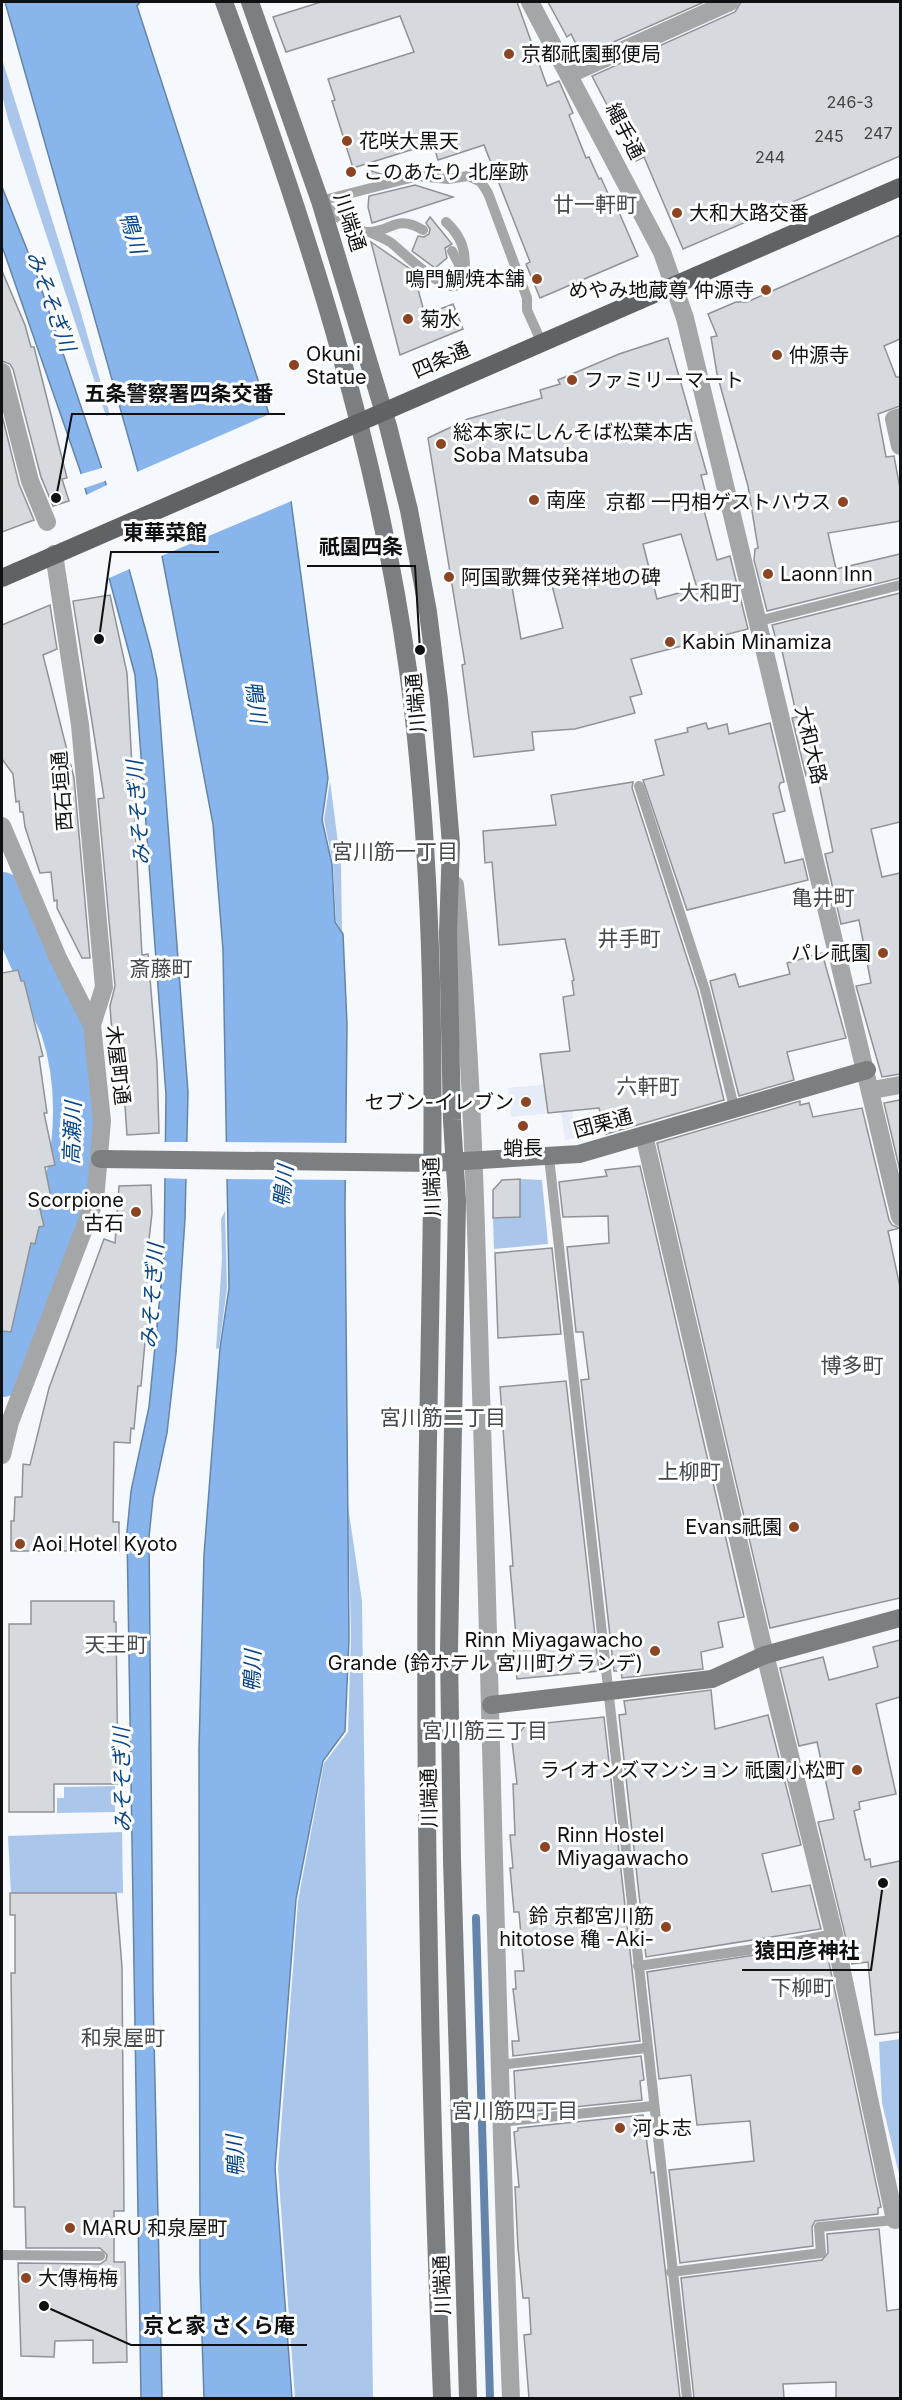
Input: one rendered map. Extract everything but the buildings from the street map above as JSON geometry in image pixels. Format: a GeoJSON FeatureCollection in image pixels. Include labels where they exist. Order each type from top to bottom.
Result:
{"type":"FeatureCollection","features":[{"type":"Feature","properties":{"kind":"main road","name":"四条通"},"geometry":{"type":"LineString","coordinates":[[2,578],[541,341],[900,187]]}},
{"type":"Feature","properties":{"kind":"street","name":"川端通"},"geometry":{"type":"LineString","coordinates":[[224,2],[298,210],[340,344],[360,420],[382,517],[403,641],[423,797],[429,957],[432,1163],[426,1664],[431,2139],[442,2398]]}},
{"type":"Feature","properties":{"kind":"street","name":"川端通"},"geometry":{"type":"LineString","coordinates":[[250,2],[320,201],[384,410],[409,510],[437,676],[462,952],[464,1162],[457,1200],[449,1652],[452,1860],[468,2398]]}},
{"type":"Feature","properties":{"kind":"street","name":"縄手通"},"geometry":{"type":"LineString","coordinates":[[530,2],[662,252],[674,284]]}},
{"type":"Feature","properties":{"kind":"street"},"geometry":{"type":"LineString","coordinates":[[570,74],[730,2]]}},
{"type":"Feature","properties":{"kind":"street","name":"大和大路"},"geometry":{"type":"LineString","coordinates":[[674,284],[685,318],[759,621],[820,884],[872,1090],[900,1217]]}},
{"type":"Feature","properties":{"kind":"street"},"geometry":{"type":"LineString","coordinates":[[2,372],[30,481],[47,522]]}},
{"type":"Feature","properties":{"kind":"street"},"geometry":{"type":"LineString","coordinates":[[900,417],[894,419],[900,446]]}},
{"type":"Feature","properties":{"kind":"street","name":"西石垣通"},"geometry":{"type":"LineString","coordinates":[[54,554],[80,725],[104,987],[93,1025]]}},
{"type":"Feature","properties":{"kind":"street","name":"木屋町通"},"geometry":{"type":"LineString","coordinates":[[2,826],[58,958],[93,1025],[102,1121],[95,1200],[10,1422],[2,1455]]}},
{"type":"Feature","properties":{"kind":"street","name":"団栗通"},"geometry":{"type":"LineString","coordinates":[[100,1159],[432,1163],[579,1154],[867,1070]]}},
{"type":"Feature","properties":{"kind":"street"},"geometry":{"type":"LineString","coordinates":[[872,1090],[900,1085]]}},
{"type":"Feature","properties":{"kind":"street"},"geometry":{"type":"LineString","coordinates":[[644,1135],[765,1656],[834,1934],[898,2220]]}},
{"type":"Feature","properties":{"kind":"street"},"geometry":{"type":"LineString","coordinates":[[464,1162],[491,1705],[499,2065],[511,2398]]}},
{"type":"Feature","properties":{"kind":"street"},"geometry":{"type":"LineString","coordinates":[[491,1705],[712,1679],[765,1656],[900,1618]]}},
{"type":"Feature","properties":{"kind":"lane"},"geometry":{"type":"LineString","coordinates":[[320,201],[418,176],[448,179],[468,176],[481,182],[488,193],[527,298],[527,310],[541,341]]}},
{"type":"Feature","properties":{"kind":"lane"},"geometry":{"type":"LineString","coordinates":[[320,201],[355,228],[390,242],[439,284],[454,285],[461,282],[464,258],[461,241],[446,222]]}},
{"type":"Feature","properties":{"kind":"lane"},"geometry":{"type":"LineString","coordinates":[[369,232],[403,222],[423,230]]}},
{"type":"Feature","properties":{"kind":"lane"},"geometry":{"type":"LineString","coordinates":[[452,251],[463,275]]}},
{"type":"Feature","properties":{"kind":"lane"},"geometry":{"type":"LineString","coordinates":[[759,621],[900,585]]}},
{"type":"Feature","properties":{"kind":"lane"},"geometry":{"type":"LineString","coordinates":[[639,786],[705,990],[734,1107]]}},
{"type":"Feature","properties":{"kind":"lane"},"geometry":{"type":"LineString","coordinates":[[549,1157],[646,2048],[687,2398]]}},
{"type":"Feature","properties":{"kind":"lane"},"geometry":{"type":"LineString","coordinates":[[638,1966],[768,1947],[834,1934]]}},
{"type":"Feature","properties":{"kind":"lane"},"geometry":{"type":"LineString","coordinates":[[499,2065],[646,2048]]}},
{"type":"Feature","properties":{"kind":"lane"},"geometry":{"type":"LineString","coordinates":[[501,2122],[653,2106]]}},
{"type":"Feature","properties":{"kind":"lane"},"geometry":{"type":"LineString","coordinates":[[671,2272],[821,2253],[819,2227],[898,2220]]}},
{"type":"Feature","properties":{"kind":"lane"},"geometry":{"type":"LineString","coordinates":[[2,2255],[100,2256]]}},
{"type":"Feature","properties":{"kind":"shaded area"},"geometry":{"type":"Polygon","coordinates":[[[2,59],[79,306],[110,415],[106,416],[8,119],[2,95],[2,59]]]}},
{"type":"Feature","properties":{"kind":"shaded area"},"geometry":{"type":"Polygon","coordinates":[[[330,781],[341,866],[342,931],[336,921],[333,863],[324,820],[330,781]]]}},
{"type":"Feature","properties":{"kind":"shaded area"},"geometry":{"type":"Polygon","coordinates":[[[569,1082],[576,1138],[565,1140],[561,1112],[511,1117],[508,1088],[569,1082]]]}},
{"type":"Feature","properties":{"kind":"shaded area"},"geometry":{"type":"Polygon","coordinates":[[[520,1179],[542,1180],[548,1244],[494,1249],[493,1218],[520,1217],[520,1179]]]}},
{"type":"Feature","properties":{"kind":"shaded area"},"geometry":{"type":"Polygon","coordinates":[[[225,1211],[227,1288],[219,1348],[216,1349],[222,1259],[221,1219],[225,1211]]]}},
{"type":"Feature","properties":{"kind":"shaded area"},"geometry":{"type":"Polygon","coordinates":[[[348,1506],[362,1601],[373,2398],[295,2398],[278,2168],[298,1901],[324,1763],[348,1732],[351,1638],[348,1506]]]}},
{"type":"Feature","properties":{"kind":"shaded area"},"geometry":{"type":"Polygon","coordinates":[[[115,1786],[115,1812],[57,1813],[57,1798],[64,1798],[64,1787],[115,1786]]]}},
{"type":"Feature","properties":{"kind":"shaded area"},"geometry":{"type":"Polygon","coordinates":[[[122,1832],[123,1893],[11,1895],[8,1836],[122,1832]]]}},
{"type":"Feature","properties":{"kind":"shaded area"},"geometry":{"type":"Polygon","coordinates":[[[900,2039],[899,2174],[882,2103],[879,2042],[900,2039]]]}},
{"type":"Feature","properties":{"kind":"water","name":"鴨川"},"geometry":{"type":"Polygon","coordinates":[[[5,2],[140,2],[137,6],[269,414],[291,501],[328,778],[322,820],[332,864],[335,922],[343,934],[347,1024],[345,1208],[349,1639],[345,1731],[323,1761],[296,1899],[275,2168],[292,2398],[204,2398],[200,2275],[199,1750],[204,1555],[220,1348],[229,1288],[223,950],[213,824],[162,556],[5,2]]]}},
{"type":"Feature","properties":{"kind":"water"},"geometry":{"type":"Polygon","coordinates":[[[2,187],[34,267],[101,466],[157,679],[188,1092],[185,1219],[176,1353],[167,1433],[153,1498],[149,1537],[153,1993],[162,2398],[141,2398],[127,1532],[131,1491],[149,1407],[164,1255],[166,1095],[135,675],[81,473],[2,246],[2,187]]]}},
{"type":"Feature","properties":{"kind":"pier"},"geometry":{"type":"Polygon","coordinates":[[[272,413],[294,500],[159,557],[137,472],[272,413]]]}},
{"type":"Feature","properties":{"kind":"pier"},"geometry":{"type":"Polygon","coordinates":[[[105,467],[108,480],[82,489],[78,475],[105,467]]]}},
{"type":"Feature","properties":{"kind":"pier"},"geometry":{"type":"Polygon","coordinates":[[[109,484],[132,568],[107,579],[84,496],[109,484]]]}},
{"type":"Feature","properties":{"kind":"pier"},"geometry":{"type":"Polygon","coordinates":[[[162,1142],[190,1142],[189,1179],[160,1178],[162,1142]]]}},
{"type":"Feature","properties":{"kind":"pier"},"geometry":{"type":"Polygon","coordinates":[[[223,1142],[348,1143],[348,1180],[224,1179],[223,1142]]]}},
{"type":"Feature","properties":{"kind":"waterway","name":"高瀬川"},"geometry":{"type":"LineString","coordinates":[[2,894],[62,1027],[73,1072],[75,1116],[71,1160],[62,1204],[34,1291],[2,1375]]}},
{"type":"Feature","properties":{"kind":"waterway"},"geometry":{"type":"LineString","coordinates":[[476,1918],[490,2398]]}},
{"type":"Feature","properties":{"kind":"place","name":"京都祇園郵便局"},"geometry":{"type":"Point","coordinates":[509,54]}},
{"type":"Feature","properties":{"kind":"place","name":"花咲大黒天"},"geometry":{"type":"Point","coordinates":[347,141]}},
{"type":"Feature","properties":{"kind":"place","name":"このあたり 北座跡"},"geometry":{"type":"Point","coordinates":[351,172]}},
{"type":"Feature","properties":{"kind":"place","name":"大和大路交番"},"geometry":{"type":"Point","coordinates":[677,213]}},
{"type":"Feature","properties":{"kind":"place","name":"鳴門鯛焼本舗"},"geometry":{"type":"Point","coordinates":[537,279]}},
{"type":"Feature","properties":{"kind":"place","name":"めやみ地蔵尊 仲源寺"},"geometry":{"type":"Point","coordinates":[766,290]}},
{"type":"Feature","properties":{"kind":"place","name":"菊水"},"geometry":{"type":"Point","coordinates":[408,319]}},
{"type":"Feature","properties":{"kind":"place","name":"仲源寺"},"geometry":{"type":"Point","coordinates":[777,355]}},
{"type":"Feature","properties":{"kind":"place","name":"Okuni Statue"},"geometry":{"type":"Point","coordinates":[294,365]}},
{"type":"Feature","properties":{"kind":"place","name":"ファミリーマート"},"geometry":{"type":"Point","coordinates":[572,380]}},
{"type":"Feature","properties":{"kind":"place","name":"総本家にしんそば松葉本店 Soba Matsuba"},"geometry":{"type":"Point","coordinates":[441,444]}},
{"type":"Feature","properties":{"kind":"place","name":"五条警察署四条交番"},"geometry":{"type":"Point","coordinates":[56,498]}},
{"type":"Feature","properties":{"kind":"place","name":"南座"},"geometry":{"type":"Point","coordinates":[534,500]}},
{"type":"Feature","properties":{"kind":"place","name":"京都 一円相ゲストハウス"},"geometry":{"type":"Point","coordinates":[843,502]}},
{"type":"Feature","properties":{"kind":"place","name":"Laonn Inn"},"geometry":{"type":"Point","coordinates":[768,574]}},
{"type":"Feature","properties":{"kind":"place","name":"阿国歌舞伎発祥地の碑"},"geometry":{"type":"Point","coordinates":[449,577]}},
{"type":"Feature","properties":{"kind":"place","name":"東華菜館"},"geometry":{"type":"Point","coordinates":[99,639]}},
{"type":"Feature","properties":{"kind":"place","name":"Kabin Minamiza"},"geometry":{"type":"Point","coordinates":[670,642]}},
{"type":"Feature","properties":{"kind":"place","name":"祇園四条"},"geometry":{"type":"Point","coordinates":[420,650]}},
{"type":"Feature","properties":{"kind":"place","name":"パレ祇園"},"geometry":{"type":"Point","coordinates":[883,953]}},
{"type":"Feature","properties":{"kind":"place","name":"セブン-イレブン"},"geometry":{"type":"Point","coordinates":[526,1102]}},
{"type":"Feature","properties":{"kind":"place","name":"蛸長"},"geometry":{"type":"Point","coordinates":[523,1126]}},
{"type":"Feature","properties":{"kind":"place","name":"Scorpione 古石"},"geometry":{"type":"Point","coordinates":[136,1212]}},
{"type":"Feature","properties":{"kind":"place","name":"Evans祇園"},"geometry":{"type":"Point","coordinates":[794,1527]}},
{"type":"Feature","properties":{"kind":"place","name":"Aoi Hotel Kyoto"},"geometry":{"type":"Point","coordinates":[20,1544]}},
{"type":"Feature","properties":{"kind":"place","name":"Rinn Miyagawacho Grande (鈴ホテル 宮川町グランデ)"},"geometry":{"type":"Point","coordinates":[655,1651]}},
{"type":"Feature","properties":{"kind":"place","name":"ライオンズマンション 祇園小松町"},"geometry":{"type":"Point","coordinates":[857,1770]}},
{"type":"Feature","properties":{"kind":"place","name":"Rinn Hostel Miyagawacho"},"geometry":{"type":"Point","coordinates":[545,1847]}},
{"type":"Feature","properties":{"kind":"place","name":"猿田彦神社"},"geometry":{"type":"Point","coordinates":[883,1883]}},
{"type":"Feature","properties":{"kind":"place","name":"鈴 京都宮川筋 hitotose 穐 -Aki-"},"geometry":{"type":"Point","coordinates":[666,1927]}},
{"type":"Feature","properties":{"kind":"place","name":"河よ志"},"geometry":{"type":"Point","coordinates":[620,2128]}},
{"type":"Feature","properties":{"kind":"place","name":"MARU 和泉屋町"},"geometry":{"type":"Point","coordinates":[70,2228]}},
{"type":"Feature","properties":{"kind":"place","name":"大傳梅梅"},"geometry":{"type":"Point","coordinates":[26,2278]}},
{"type":"Feature","properties":{"kind":"place","name":"京と家 さくら庵"},"geometry":{"type":"Point","coordinates":[44,2306]}},
{"type":"Feature","properties":{"kind":"district","name":"廿一軒町"},"geometry":{"type":"Point","coordinates":[595,204]}},
{"type":"Feature","properties":{"kind":"district","name":"大和町"},"geometry":{"type":"Point","coordinates":[710,592]}},
{"type":"Feature","properties":{"kind":"district","name":"宮川筋一丁目"},"geometry":{"type":"Point","coordinates":[395,851]}},
{"type":"Feature","properties":{"kind":"district","name":"亀井町"},"geometry":{"type":"Point","coordinates":[823,897]}},
{"type":"Feature","properties":{"kind":"district","name":"井手町"},"geometry":{"type":"Point","coordinates":[629,938]}},
{"type":"Feature","properties":{"kind":"district","name":"斎藤町"},"geometry":{"type":"Point","coordinates":[161,968]}},
{"type":"Feature","properties":{"kind":"district","name":"六軒町"},"geometry":{"type":"Point","coordinates":[648,1086]}},
{"type":"Feature","properties":{"kind":"district","name":"博多町"},"geometry":{"type":"Point","coordinates":[852,1365]}},
{"type":"Feature","properties":{"kind":"district","name":"宮川筋二丁目"},"geometry":{"type":"Point","coordinates":[443,1417]}},
{"type":"Feature","properties":{"kind":"district","name":"上柳町"},"geometry":{"type":"Point","coordinates":[689,1471]}},
{"type":"Feature","properties":{"kind":"district","name":"天王町"},"geometry":{"type":"Point","coordinates":[116,1644]}},
{"type":"Feature","properties":{"kind":"district","name":"宮川筋三丁目"},"geometry":{"type":"Point","coordinates":[485,1730]}},
{"type":"Feature","properties":{"kind":"district","name":"下柳町"},"geometry":{"type":"Point","coordinates":[802,1987]}},
{"type":"Feature","properties":{"kind":"district","name":"和泉屋町"},"geometry":{"type":"Point","coordinates":[123,2037]}},
{"type":"Feature","properties":{"kind":"district","name":"宮川筋四丁目"},"geometry":{"type":"Point","coordinates":[515,2110]}},
{"type":"Feature","properties":{"kind":"water label","name":"みそそぎ川"},"geometry":{"type":"Point","coordinates":[51,301]}},
{"type":"Feature","properties":{"kind":"water label","name":"みそそぎ川"},"geometry":{"type":"Point","coordinates":[138,813]}},
{"type":"Feature","properties":{"kind":"water label","name":"みそそぎ川"},"geometry":{"type":"Point","coordinates":[152,1296]}},
{"type":"Feature","properties":{"kind":"water label","name":"みそそぎ川"},"geometry":{"type":"Point","coordinates":[122,1780]}}]}
